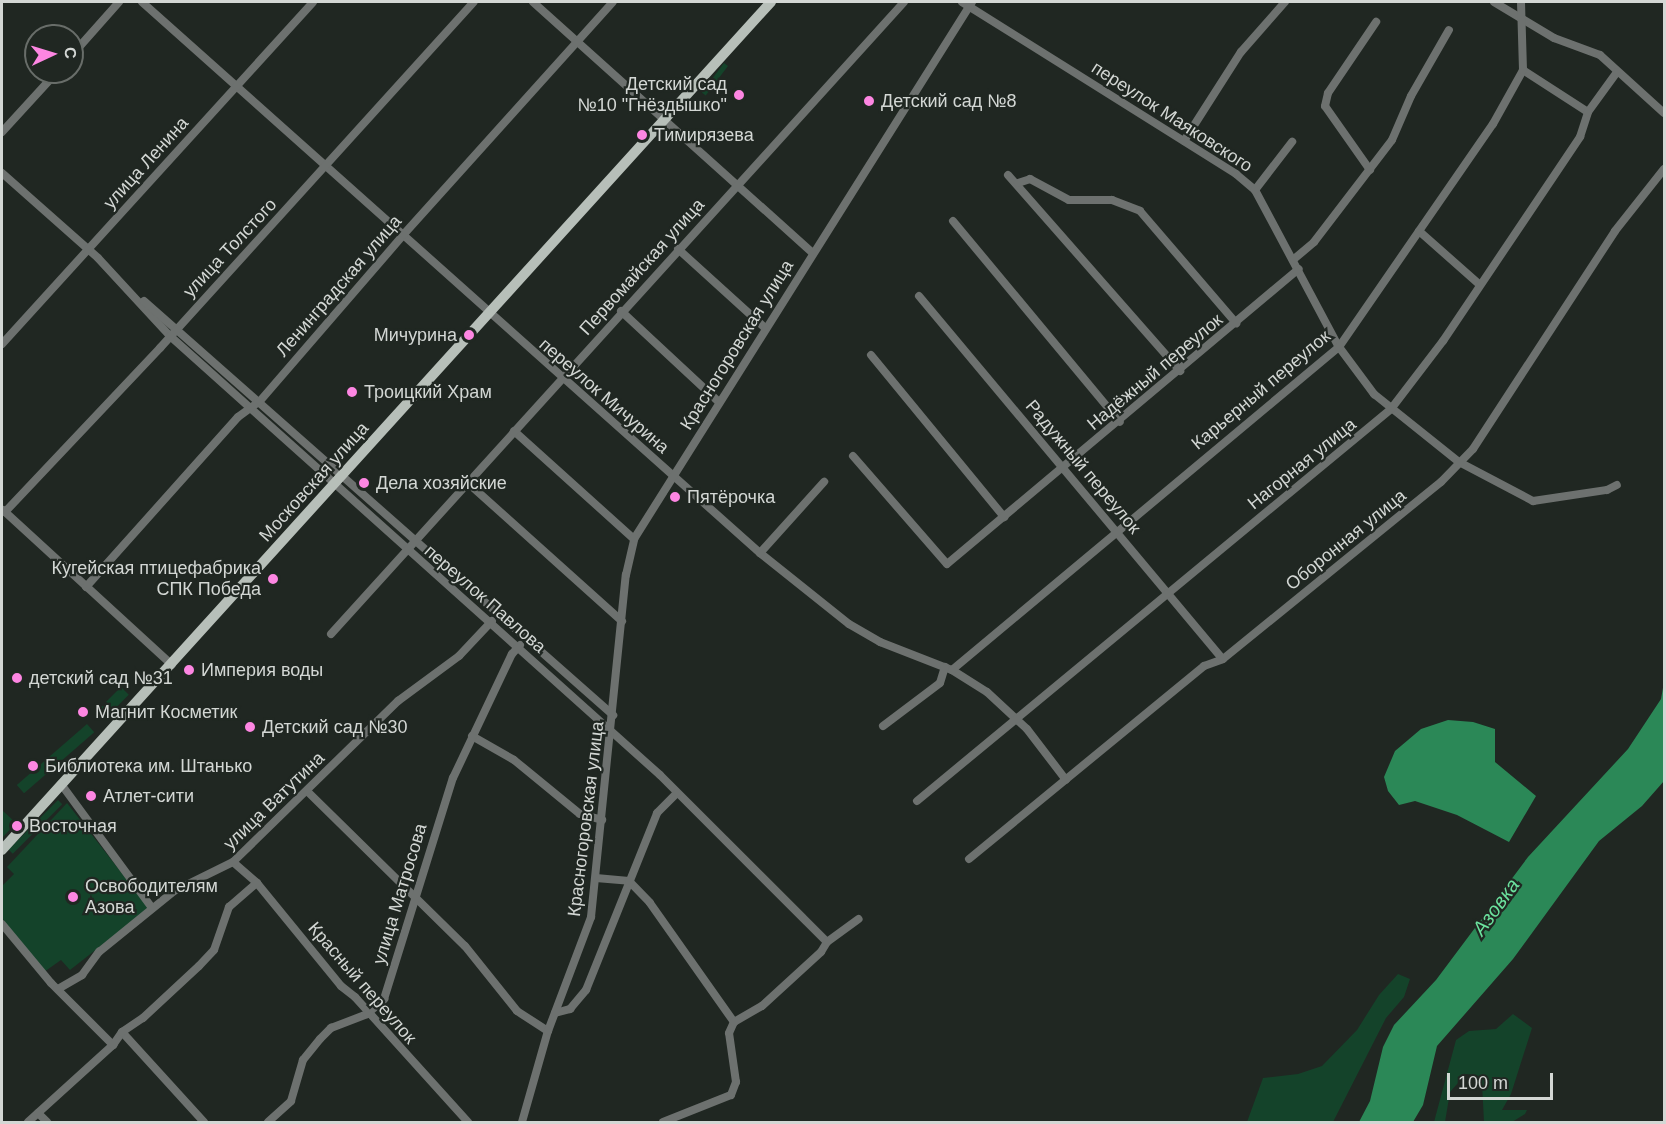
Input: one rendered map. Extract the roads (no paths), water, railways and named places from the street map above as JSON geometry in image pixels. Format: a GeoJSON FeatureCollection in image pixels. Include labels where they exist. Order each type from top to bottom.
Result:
{"type":"FeatureCollection","features":[{"type":"Feature","properties":{"kind":"main road","name":"Московская улица"},"geometry":{"type":"LineString","coordinates":[[2,850],[771,2]]}},
{"type":"Feature","properties":{"kind":"street"},"geometry":{"type":"LineString","coordinates":[[84,41],[119,2]]}},
{"type":"Feature","properties":{"kind":"street","name":"переулок Мичурина"},"geometry":{"type":"LineString","coordinates":[[142,2],[235,87],[327,164],[562,379],[760,553],[849,624],[880,642],[949,669],[987,692],[1016,719],[1066,780]]}},
{"type":"Feature","properties":{"kind":"street","name":"улица Ленина"},"geometry":{"type":"LineString","coordinates":[[2,344],[313,2]]}},
{"type":"Feature","properties":{"kind":"street","name":"улица Толстого"},"geometry":{"type":"LineString","coordinates":[[3,510],[170,336],[474,2]]}},
{"type":"Feature","properties":{"kind":"street"},"geometry":{"type":"LineString","coordinates":[[533,2],[812,252]]}},
{"type":"Feature","properties":{"kind":"street","name":"Ленинградская улица"},"geometry":{"type":"LineString","coordinates":[[86,587],[248,407],[260,401],[404,234],[613,2]]}},
{"type":"Feature","properties":{"kind":"street","name":"Первомайская улица"},"geometry":{"type":"LineString","coordinates":[[331,634],[388,568],[408,551],[621,311],[904,2]]}},
{"type":"Feature","properties":{"kind":"street"},"geometry":{"type":"LineString","coordinates":[[1184,141],[1241,52],[1286,2]]}},
{"type":"Feature","properties":{"kind":"street"},"geometry":{"type":"LineString","coordinates":[[1494,2],[1523,22],[1600,55],[1665,113]]}},
{"type":"Feature","properties":{"kind":"street","name":"Карьерный переулок"},"geometry":{"type":"LineString","coordinates":[[883,726],[940,683],[949,669],[1339,347],[1493,124],[1523,70],[1521,2]]}},
{"type":"Feature","properties":{"kind":"street","name":"переулок Маяковского"},"geometry":{"type":"LineString","coordinates":[[968,3],[1255,189],[1339,347],[1374,394],[1459,462],[1533,501],[1606,490],[1617,485]]}},
{"type":"Feature","properties":{"kind":"street","name":"Красногоровская улица"},"geometry":{"type":"LineString","coordinates":[[522,1122],[548,1031],[591,917],[622,621],[634,539],[968,3]]}},
{"type":"Feature","properties":{"kind":"street"},"geometry":{"type":"LineString","coordinates":[[1370,170],[1325,106],[1328,93],[1376,22]]}},
{"type":"Feature","properties":{"kind":"street"},"geometry":{"type":"LineString","coordinates":[[1294,259],[1314,242],[1401,126],[1411,96],[1449,30]]}},
{"type":"Feature","properties":{"kind":"street"},"geometry":{"type":"LineString","coordinates":[[1523,70],[1587,112]]}},
{"type":"Feature","properties":{"kind":"street","name":"Нагорная улица"},"geometry":{"type":"LineString","coordinates":[[917,801],[1391,409],[1443,341],[1479,284],[1580,137],[1587,112],[1617,72]]}},
{"type":"Feature","properties":{"kind":"street"},"geometry":{"type":"LineString","coordinates":[[2,132],[46,84]]}},
{"type":"Feature","properties":{"kind":"street"},"geometry":{"type":"LineString","coordinates":[[1255,189],[1292,142]]}},
{"type":"Feature","properties":{"kind":"street","name":"Оборонная улица"},"geometry":{"type":"LineString","coordinates":[[969,859],[1204,666],[1223,659],[1441,482],[1473,449],[1631,208],[1665,169]]}},
{"type":"Feature","properties":{"kind":"street","name":"переулок Павлова"},"geometry":{"type":"LineString","coordinates":[[2,173],[525,640],[613,715]]}},
{"type":"Feature","properties":{"kind":"street"},"geometry":{"type":"LineString","coordinates":[[1008,175],[1018,183],[1180,370]]}},
{"type":"Feature","properties":{"kind":"street"},"geometry":{"type":"LineString","coordinates":[[1018,183],[1030,179],[1069,200],[1112,200],[1140,211],[1236,323]]}},
{"type":"Feature","properties":{"kind":"street"},"geometry":{"type":"LineString","coordinates":[[953,222],[1120,422]]}},
{"type":"Feature","properties":{"kind":"street"},"geometry":{"type":"LineString","coordinates":[[1419,231],[1479,284]]}},
{"type":"Feature","properties":{"kind":"street"},"geometry":{"type":"LineString","coordinates":[[678,249],[765,328]]}},
{"type":"Feature","properties":{"kind":"street","name":"Надёжный переулок"},"geometry":{"type":"LineString","coordinates":[[853,456],[947,564],[1120,422],[1298,269]]}},
{"type":"Feature","properties":{"kind":"street","name":"переулок Павлова"},"geometry":{"type":"LineString","coordinates":[[122,281],[170,336],[611,732],[827,942]]}},
{"type":"Feature","properties":{"kind":"street","name":"Радужный переулок"},"geometry":{"type":"LineString","coordinates":[[919,296],[1118,530],[1223,659]]}},
{"type":"Feature","properties":{"kind":"street"},"geometry":{"type":"LineString","coordinates":[[621,311],[719,402]]}},
{"type":"Feature","properties":{"kind":"street"},"geometry":{"type":"LineString","coordinates":[[871,355],[1004,517]]}},
{"type":"Feature","properties":{"kind":"street"},"geometry":{"type":"LineString","coordinates":[[514,431],[634,539]]}},
{"type":"Feature","properties":{"kind":"street"},"geometry":{"type":"LineString","coordinates":[[760,553],[824,482]]}},
{"type":"Feature","properties":{"kind":"street"},"geometry":{"type":"LineString","coordinates":[[468,483],[622,621]]}},
{"type":"Feature","properties":{"kind":"street"},"geometry":{"type":"LineString","coordinates":[[3,510],[172,665]]}},
{"type":"Feature","properties":{"kind":"street","name":"улица Ватутина"},"geometry":{"type":"LineString","coordinates":[[58,989],[82,975],[99,952],[174,891],[233,862],[398,701],[459,656],[497,615]]}},
{"type":"Feature","properties":{"kind":"street","name":"улица Матросова"},"geometry":{"type":"LineString","coordinates":[[267,1122],[291,1101],[303,1060],[320,1039],[331,1028],[367,1014],[384,999],[413,897],[453,778],[472,736],[518,648],[525,640]]}},
{"type":"Feature","properties":{"kind":"street"},"geometry":{"type":"LineString","coordinates":[[472,736],[514,760],[580,814],[602,820]]}},
{"type":"Feature","properties":{"kind":"street"},"geometry":{"type":"LineString","coordinates":[[61,784],[152,908]]}},
{"type":"Feature","properties":{"kind":"street"},"geometry":{"type":"LineString","coordinates":[[307,791],[465,946],[517,1011],[548,1031]]}},
{"type":"Feature","properties":{"kind":"street"},"geometry":{"type":"LineString","coordinates":[[555,1013],[570,1009],[586,990],[657,813],[677,794]]}},
{"type":"Feature","properties":{"kind":"street","name":"Красный переулок"},"geometry":{"type":"LineString","coordinates":[[233,862],[257,883],[367,1014],[468,1122]]}},
{"type":"Feature","properties":{"kind":"street"},"geometry":{"type":"LineString","coordinates":[[596,878],[629,881],[681,944],[734,1022]]}},
{"type":"Feature","properties":{"kind":"street"},"geometry":{"type":"LineString","coordinates":[[28,1122],[113,1045],[122,1032],[143,1018],[214,950],[229,907],[257,883]]}},
{"type":"Feature","properties":{"kind":"street"},"geometry":{"type":"LineString","coordinates":[[663,1122],[731,1095],[736,1082],[729,1034],[734,1022],[795,978],[827,942],[859,920]]}},
{"type":"Feature","properties":{"kind":"street"},"geometry":{"type":"LineString","coordinates":[[2,924],[58,989],[113,1045]]}},
{"type":"Feature","properties":{"kind":"street"},"geometry":{"type":"LineString","coordinates":[[122,1032],[204,1122]]}},
{"type":"Feature","properties":{"kind":"street"},"geometry":{"type":"LineString","coordinates":[[38,1113],[47,1122]]}},
{"type":"Feature","properties":{"kind":"water","name":"Азовка"},"geometry":{"type":"Polygon","coordinates":[[[1664,682],[1664,781],[1642,806],[1599,841],[1513,959],[1437,1046],[1423,1105],[1413,1122],[1359,1122],[1370,1101],[1383,1047],[1394,1025],[1436,980],[1528,857],[1628,749],[1661,699],[1664,682]]]}},
{"type":"Feature","properties":{"kind":"water"},"geometry":{"type":"Polygon","coordinates":[[[1448,720],[1473,722],[1495,729],[1495,762],[1536,796],[1509,842],[1457,815],[1415,801],[1399,805],[1388,791],[1384,777],[1395,751],[1421,729],[1448,720]]]}},
{"type":"Feature","properties":{"kind":"place","name":"Детский сад №10 \"Гнёздышко\""},"geometry":{"type":"Point","coordinates":[739,95]}},
{"type":"Feature","properties":{"kind":"place","name":"Детский сад №8"},"geometry":{"type":"Point","coordinates":[869,101]}},
{"type":"Feature","properties":{"kind":"place","name":"Тимирязева"},"geometry":{"type":"Point","coordinates":[642,135]}},
{"type":"Feature","properties":{"kind":"place","name":"Мичурина"},"geometry":{"type":"Point","coordinates":[469,335]}},
{"type":"Feature","properties":{"kind":"place","name":"Троицкий Храм"},"geometry":{"type":"Point","coordinates":[352,392]}},
{"type":"Feature","properties":{"kind":"place","name":"Дела хозяйские"},"geometry":{"type":"Point","coordinates":[364,483]}},
{"type":"Feature","properties":{"kind":"place","name":"Пятёрочка"},"geometry":{"type":"Point","coordinates":[675,497]}},
{"type":"Feature","properties":{"kind":"place","name":"Кугейская птицефабрика СПК Победа"},"geometry":{"type":"Point","coordinates":[273,579]}},
{"type":"Feature","properties":{"kind":"place","name":"Империя воды"},"geometry":{"type":"Point","coordinates":[189,670]}},
{"type":"Feature","properties":{"kind":"place","name":"детский сад №31"},"geometry":{"type":"Point","coordinates":[17,678]}},
{"type":"Feature","properties":{"kind":"place","name":"Магнит Косметик"},"geometry":{"type":"Point","coordinates":[83,712]}},
{"type":"Feature","properties":{"kind":"place","name":"Детский сад №30"},"geometry":{"type":"Point","coordinates":[250,727]}},
{"type":"Feature","properties":{"kind":"place","name":"Библиотека им. Штанько"},"geometry":{"type":"Point","coordinates":[33,766]}},
{"type":"Feature","properties":{"kind":"place","name":"Атлет-сити"},"geometry":{"type":"Point","coordinates":[91,796]}},
{"type":"Feature","properties":{"kind":"place","name":"Восточная"},"geometry":{"type":"Point","coordinates":[17,826]}},
{"type":"Feature","properties":{"kind":"place","name":"Освободителям Азова"},"geometry":{"type":"Point","coordinates":[73,897]}}]}
